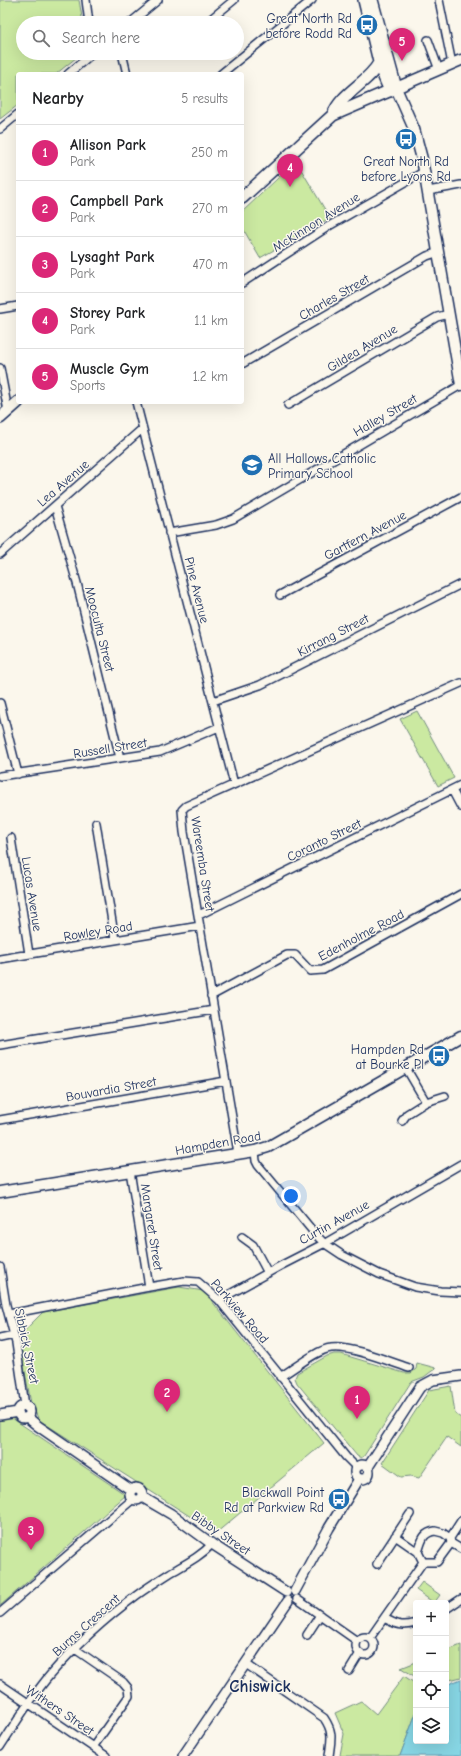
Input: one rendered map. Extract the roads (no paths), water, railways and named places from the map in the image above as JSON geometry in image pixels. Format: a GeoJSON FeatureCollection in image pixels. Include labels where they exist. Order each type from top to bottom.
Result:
{"type":"FeatureCollection","features":[{"type":"Feature","properties":{"kind":"main road"},"geometry":{"type":"LineString","coordinates":[[364,0],[380,63],[393,90]]}},
{"type":"Feature","properties":{"kind":"main road"},"geometry":{"type":"LineString","coordinates":[[372,0],[393,90],[407,130],[418,145],[439,252],[461,385]]}},
{"type":"Feature","properties":{"kind":"main road"},"geometry":{"type":"LineString","coordinates":[[244,196],[333,115],[456,62]]}},
{"type":"Feature","properties":{"kind":"main road"},"geometry":{"type":"LineString","coordinates":[[333,115],[336,107],[372,73],[380,63]]}},
{"type":"Feature","properties":{"kind":"main road"},"geometry":{"type":"LineString","coordinates":[[4,414],[16,404]]}},
{"type":"Feature","properties":{"kind":"main road","name":"Hampden Road"},"geometry":{"type":"LineString","coordinates":[[0,1192],[255,1151],[268,1147],[461,1036]]}},
{"type":"Feature","properties":{"kind":"street"},"geometry":{"type":"LineString","coordinates":[[86,0],[88,16]]}},
{"type":"Feature","properties":{"kind":"street"},"geometry":{"type":"LineString","coordinates":[[139,16],[158,0]]}},
{"type":"Feature","properties":{"kind":"street"},"geometry":{"type":"LineString","coordinates":[[215,16],[234,0]]}},
{"type":"Feature","properties":{"kind":"street"},"geometry":{"type":"LineString","coordinates":[[244,55],[312,0]]}},
{"type":"Feature","properties":{"kind":"street"},"geometry":{"type":"LineString","coordinates":[[439,0],[456,62]]}},
{"type":"Feature","properties":{"kind":"street"},"geometry":{"type":"LineString","coordinates":[[428,40],[439,70]]}},
{"type":"Feature","properties":{"kind":"street"},"geometry":{"type":"LineString","coordinates":[[70,72],[85,60]]}},
{"type":"Feature","properties":{"kind":"street"},"geometry":{"type":"LineString","coordinates":[[124,60],[127,72]]}},
{"type":"Feature","properties":{"kind":"street"},"geometry":{"type":"LineString","coordinates":[[223,72],[238,60]]}},
{"type":"Feature","properties":{"kind":"street"},"geometry":{"type":"LineString","coordinates":[[0,129],[16,116]]}},
{"type":"Feature","properties":{"kind":"street","name":"McKinnon Avenue"},"geometry":{"type":"LineString","coordinates":[[244,282],[329,226],[424,172]]}},
{"type":"Feature","properties":{"kind":"street"},"geometry":{"type":"LineString","coordinates":[[428,191],[461,185]]}},
{"type":"Feature","properties":{"kind":"street","name":"Charles Street"},"geometry":{"type":"LineString","coordinates":[[244,363],[427,256],[439,252]]}},
{"type":"Feature","properties":{"kind":"street"},"geometry":{"type":"LineString","coordinates":[[0,309],[16,306]]}},
{"type":"Feature","properties":{"kind":"street","name":"Gildea Avenue"},"geometry":{"type":"LineString","coordinates":[[288,405],[437,317],[449,314]]}},
{"type":"Feature","properties":{"kind":"street"},"geometry":{"type":"LineString","coordinates":[[0,368],[4,414]]}},
{"type":"Feature","properties":{"kind":"street","name":"Halley Street"},"geometry":{"type":"LineString","coordinates":[[169,533],[220,524],[233,519],[461,385]]}},
{"type":"Feature","properties":{"kind":"street","name":"Pine Avenue"},"geometry":{"type":"LineString","coordinates":[[136,404],[234,784]]}},
{"type":"Feature","properties":{"kind":"street","name":"Lea Avenue"},"geometry":{"type":"LineString","coordinates":[[0,554],[142,429]]}},
{"type":"Feature","properties":{"kind":"street","name":"Gartfern Avenue"},"geometry":{"type":"LineString","coordinates":[[280,595],[461,497]]}},
{"type":"Feature","properties":{"kind":"street","name":"Mooculta Street"},"geometry":{"type":"LineString","coordinates":[[55,506],[77,583],[120,758]]}},
{"type":"Feature","properties":{"kind":"street","name":"Kirrang Street"},"geometry":{"type":"LineString","coordinates":[[213,701],[260,685],[461,584]]}},
{"type":"Feature","properties":{"kind":"street","name":"Wareemba Street"},"geometry":{"type":"LineString","coordinates":[[238,1153],[184,832],[182,810],[186,806],[234,784],[461,683]]}},
{"type":"Feature","properties":{"kind":"street"},"geometry":{"type":"LineString","coordinates":[[0,703],[18,774]]}},
{"type":"Feature","properties":{"kind":"street","name":"Russell Street"},"geometry":{"type":"LineString","coordinates":[[0,776],[167,750],[219,727]]}},
{"type":"Feature","properties":{"kind":"street","name":"Coranto Street"},"geometry":{"type":"LineString","coordinates":[[198,915],[461,785]]}},
{"type":"Feature","properties":{"kind":"street"},"geometry":{"type":"LineString","coordinates":[[452,790],[461,807]]}},
{"type":"Feature","properties":{"kind":"street"},"geometry":{"type":"LineString","coordinates":[[96,823],[115,940]]}},
{"type":"Feature","properties":{"kind":"street","name":"Lucas Avenue"},"geometry":{"type":"LineString","coordinates":[[11,838],[29,954]]}},
{"type":"Feature","properties":{"kind":"street","name":"Edenholme Road"},"geometry":{"type":"LineString","coordinates":[[211,996],[281,957],[290,954],[298,958],[310,971],[323,970],[461,894]]}},
{"type":"Feature","properties":{"kind":"street","name":"Rowley Road"},"geometry":{"type":"LineString","coordinates":[[0,959],[200,926]]}},
{"type":"Feature","properties":{"kind":"street"},"geometry":{"type":"LineString","coordinates":[[0,1045],[214,1010]]}},
{"type":"Feature","properties":{"kind":"street"},"geometry":{"type":"LineString","coordinates":[[406,1068],[426,1102]]}},
{"type":"Feature","properties":{"kind":"street","name":"Bouvardia Street"},"geometry":{"type":"LineString","coordinates":[[0,1120],[226,1082]]}},
{"type":"Feature","properties":{"kind":"street"},"geometry":{"type":"LineString","coordinates":[[402,1122],[407,1114],[426,1102],[445,1096]]}},
{"type":"Feature","properties":{"kind":"street"},"geometry":{"type":"LineString","coordinates":[[255,1151],[258,1165],[324,1243],[380,1274],[416,1286],[440,1291],[461,1292]]}},
{"type":"Feature","properties":{"kind":"street","name":"Curtin Avenue"},"geometry":{"type":"LineString","coordinates":[[219,1300],[324,1243],[461,1164]]}},
{"type":"Feature","properties":{"kind":"street","name":"Margaret Street"},"geometry":{"type":"LineString","coordinates":[[130,1171],[149,1287]]}},
{"type":"Feature","properties":{"kind":"street"},"geometry":{"type":"LineString","coordinates":[[242,1237],[253,1245],[268,1273]]}},
{"type":"Feature","properties":{"kind":"street","name":"Sibbick Street"},"geometry":{"type":"LineString","coordinates":[[0,1267],[14,1335],[25,1406]]}},
{"type":"Feature","properties":{"kind":"street","name":"Parkview Road"},"geometry":{"type":"LineString","coordinates":[[9,1314],[184,1281],[198,1282],[219,1300],[280,1377],[356,1467]]}},
{"type":"Feature","properties":{"kind":"street"},"geometry":{"type":"LineString","coordinates":[[0,1338],[14,1335]]}},
{"type":"Feature","properties":{"kind":"street"},"geometry":{"type":"LineString","coordinates":[[280,1377],[322,1351],[331,1348],[344,1348],[409,1368]]}},
{"type":"Feature","properties":{"kind":"street"},"geometry":{"type":"LineString","coordinates":[[359,1479],[364,1479],[368,1476],[370,1471],[368,1467],[420,1387],[433,1380],[461,1376]]}},
{"type":"Feature","properties":{"kind":"street"},"geometry":{"type":"LineString","coordinates":[[25,1406],[29,1408],[30,1412],[28,1417],[21,1417],[18,1412],[20,1407],[25,1406]]}},
{"type":"Feature","properties":{"kind":"street"},"geometry":{"type":"LineString","coordinates":[[0,1415],[18,1412]]}},
{"type":"Feature","properties":{"kind":"street","name":"Bibby Street"},"geometry":{"type":"LineString","coordinates":[[28,1417],[38,1426],[135,1495],[171,1514],[212,1544],[292,1596]]}},
{"type":"Feature","properties":{"kind":"street"},"geometry":{"type":"LineString","coordinates":[[359,1479],[355,1474],[356,1467],[362,1464],[368,1467]]}},
{"type":"Feature","properties":{"kind":"street"},"geometry":{"type":"LineString","coordinates":[[183,1756],[292,1596],[328,1528],[359,1479]]}},
{"type":"Feature","properties":{"kind":"street"},"geometry":{"type":"LineString","coordinates":[[0,1613],[135,1495]]}},
{"type":"Feature","properties":{"kind":"street"},"geometry":{"type":"LineString","coordinates":[[376,1564],[410,1514]]}},
{"type":"Feature","properties":{"kind":"street"},"geometry":{"type":"LineString","coordinates":[[423,1562],[437,1562],[461,1520]]}},
{"type":"Feature","properties":{"kind":"street"},"geometry":{"type":"LineString","coordinates":[[418,1552],[423,1538],[428,1532],[435,1531],[461,1549]]}},
{"type":"Feature","properties":{"kind":"street"},"geometry":{"type":"LineString","coordinates":[[394,1536],[418,1552],[423,1562]]}},
{"type":"Feature","properties":{"kind":"street","name":"Burns Crescent"},"geometry":{"type":"LineString","coordinates":[[0,1747],[29,1703],[50,1675],[75,1649],[113,1614],[137,1595],[202,1555],[212,1544]]}},
{"type":"Feature","properties":{"kind":"street"},"geometry":{"type":"LineString","coordinates":[[370,1638],[423,1562]]}},
{"type":"Feature","properties":{"kind":"street"},"geometry":{"type":"LineString","coordinates":[[292,1596],[357,1641]]}},
{"type":"Feature","properties":{"kind":"street"},"geometry":{"type":"LineString","coordinates":[[449,1607],[461,1598]]}},
{"type":"Feature","properties":{"kind":"street"},"geometry":{"type":"LineString","coordinates":[[307,1635],[320,1616]]}},
{"type":"Feature","properties":{"kind":"street"},"geometry":{"type":"LineString","coordinates":[[384,1618],[396,1625],[413,1625]]}},
{"type":"Feature","properties":{"kind":"street"},"geometry":{"type":"LineString","coordinates":[[360,1654],[356,1647],[357,1641],[363,1637],[370,1638]]}},
{"type":"Feature","properties":{"kind":"street"},"geometry":{"type":"LineString","coordinates":[[360,1654],[368,1654],[372,1650],[374,1645],[370,1638]]}},
{"type":"Feature","properties":{"kind":"street"},"geometry":{"type":"LineString","coordinates":[[75,1649],[124,1682],[128,1688],[129,1696],[93,1747]]}},
{"type":"Feature","properties":{"kind":"street"},"geometry":{"type":"LineString","coordinates":[[349,1671],[360,1654]]}},
{"type":"Feature","properties":{"kind":"street"},"geometry":{"type":"LineString","coordinates":[[246,1664],[324,1718],[330,1727],[332,1735],[329,1756]]}},
{"type":"Feature","properties":{"kind":"street","name":"Withers Street"},"geometry":{"type":"LineString","coordinates":[[0,1684],[106,1756]]}},
{"type":"Feature","properties":{"kind":"water"},"geometry":{"type":"Polygon","coordinates":[[[461,1679],[461,1756],[400,1756],[413,1721],[413,1744],[449,1744],[449,1684],[461,1679]]]}},
{"type":"Feature","properties":{"kind":"place","name":"Great North Rd before Rodd Rd"},"geometry":{"type":"Point","coordinates":[367,25]}},
{"type":"Feature","properties":{"kind":"place","name":"Muscle Gym"},"geometry":{"type":"Point","coordinates":[402,61]}},
{"type":"Feature","properties":{"kind":"place","name":"Great North Rd before Lyons Rd"},"geometry":{"type":"Point","coordinates":[406,139]}},
{"type":"Feature","properties":{"kind":"place","name":"Storey Park"},"geometry":{"type":"Point","coordinates":[290,187]}},
{"type":"Feature","properties":{"kind":"place","name":"All Hallows Catholic Primary School"},"geometry":{"type":"Point","coordinates":[252,465]}},
{"type":"Feature","properties":{"kind":"place","name":"Hampden Rd at Bourke Pl"},"geometry":{"type":"Point","coordinates":[439,1056]}},
{"type":"Feature","properties":{"kind":"place","name":"Campbell Park"},"geometry":{"type":"Point","coordinates":[167,1412]}},
{"type":"Feature","properties":{"kind":"place","name":"Allison Park"},"geometry":{"type":"Point","coordinates":[357,1419]}},
{"type":"Feature","properties":{"kind":"place","name":"Blackwall Point Rd at Parkview Rd"},"geometry":{"type":"Point","coordinates":[339,1499]}},
{"type":"Feature","properties":{"kind":"place","name":"Lysaght Park"},"geometry":{"type":"Point","coordinates":[31,1550]}},
{"type":"Feature","properties":{"kind":"district","name":"Chiswick"},"geometry":{"type":"Point","coordinates":[260,1686]}}]}
